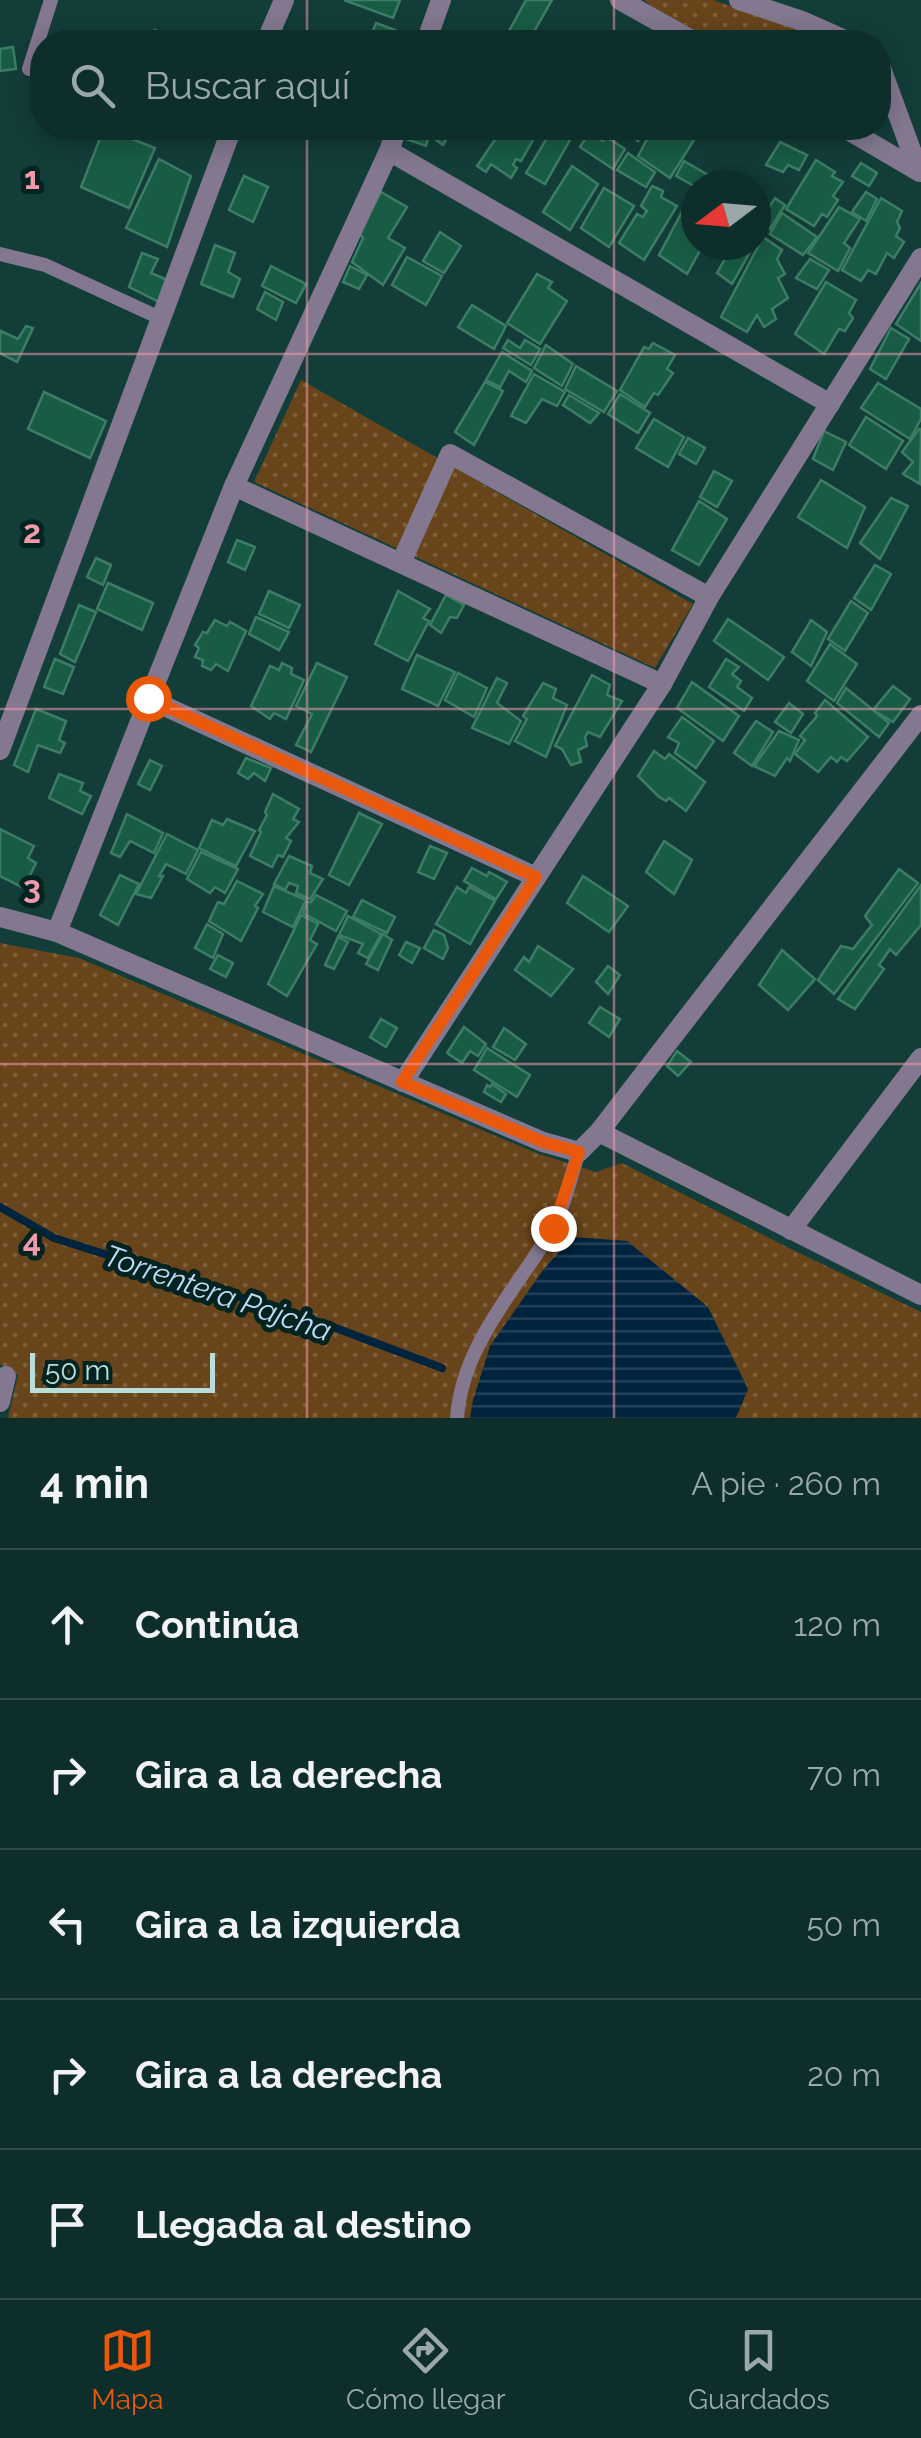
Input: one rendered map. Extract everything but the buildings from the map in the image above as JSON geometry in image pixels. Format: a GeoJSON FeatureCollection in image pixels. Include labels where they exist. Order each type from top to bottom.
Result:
{"type":"FeatureCollection","features":[{"type":"Feature","properties":{"kind":"street"},"geometry":{"type":"LineString","coordinates":[[271,30],[284,0]]}},
{"type":"Feature","properties":{"kind":"street"},"geometry":{"type":"LineString","coordinates":[[430,30],[441,0]]}},
{"type":"Feature","properties":{"kind":"street"},"geometry":{"type":"LineString","coordinates":[[620,0],[674,30]]}},
{"type":"Feature","properties":{"kind":"street"},"geometry":{"type":"LineString","coordinates":[[740,0],[822,30]]}},
{"type":"Feature","properties":{"kind":"street"},"geometry":{"type":"LineString","coordinates":[[891,94],[920,171]]}},
{"type":"Feature","properties":{"kind":"street"},"geometry":{"type":"LineString","coordinates":[[0,750],[227,140]]}},
{"type":"Feature","properties":{"kind":"street"},"geometry":{"type":"LineString","coordinates":[[57,932],[234,486],[393,140]]}},
{"type":"Feature","properties":{"kind":"street"},"geometry":{"type":"LineString","coordinates":[[866,140],[920,171]]}},
{"type":"Feature","properties":{"kind":"street"},"geometry":{"type":"LineString","coordinates":[[389,151],[830,404]]}},
{"type":"Feature","properties":{"kind":"street"},"geometry":{"type":"LineString","coordinates":[[402,1082],[662,684],[709,597],[921,258]]}},
{"type":"Feature","properties":{"kind":"street"},"geometry":{"type":"LineString","coordinates":[[401,563],[450,454],[709,597]]}},
{"type":"Feature","properties":{"kind":"street"},"geometry":{"type":"LineString","coordinates":[[234,486],[662,684]]}},
{"type":"Feature","properties":{"kind":"street"},"geometry":{"type":"LineString","coordinates":[[148,698],[536,877]]}},
{"type":"Feature","properties":{"kind":"street"},"geometry":{"type":"LineString","coordinates":[[0,917],[57,932],[543,1142],[579,1152],[599,1132],[921,715]]}},
{"type":"Feature","properties":{"kind":"street"},"geometry":{"type":"LineString","coordinates":[[791,1230],[921,1058]]}},
{"type":"Feature","properties":{"kind":"street"},"geometry":{"type":"LineString","coordinates":[[599,1132],[921,1295]]}},
{"type":"Feature","properties":{"kind":"street"},"geometry":{"type":"LineString","coordinates":[[0,1402],[3,1374]]}},
{"type":"Feature","properties":{"kind":"lane"},"geometry":{"type":"LineString","coordinates":[[42,30],[51,0]]}},
{"type":"Feature","properties":{"kind":"lane"},"geometry":{"type":"LineString","coordinates":[[0,254],[45,265],[160,318]]}},
{"type":"Feature","properties":{"kind":"lane"},"geometry":{"type":"LineString","coordinates":[[457,1418],[459,1396],[482,1335],[553,1228],[579,1152]]}},
{"type":"Feature","properties":{"kind":"shaded area"},"geometry":{"type":"Polygon","coordinates":[[[644,0],[713,0],[799,30],[694,30],[644,0]]]}},
{"type":"Feature","properties":{"kind":"shaded area"},"geometry":{"type":"Polygon","coordinates":[[[301,380],[693,604],[655,668],[254,482],[301,380]]]}},
{"type":"Feature","properties":{"kind":"shaded area"},"geometry":{"type":"Polygon","coordinates":[[[0,943],[79,958],[536,1153],[596,1172],[622,1163],[921,1312],[921,1418],[8,1418],[18,1375],[0,1364],[0,943]]]}},
{"type":"Feature","properties":{"kind":"water"},"geometry":{"type":"Polygon","coordinates":[[[573,1237],[627,1241],[708,1307],[748,1389],[736,1418],[470,1418],[490,1346],[543,1270],[573,1237]]]}},
{"type":"Feature","properties":{"kind":"waterway","name":"Torrentera Pajcha"},"geometry":{"type":"LineString","coordinates":[[0,1207],[54,1238],[325,1324],[442,1368]]}},
{"type":"Feature","properties":{"kind":"route"},"geometry":{"type":"LineString","coordinates":[[148,698],[536,877],[402,1082],[543,1142],[579,1152],[553,1228]]}}]}
